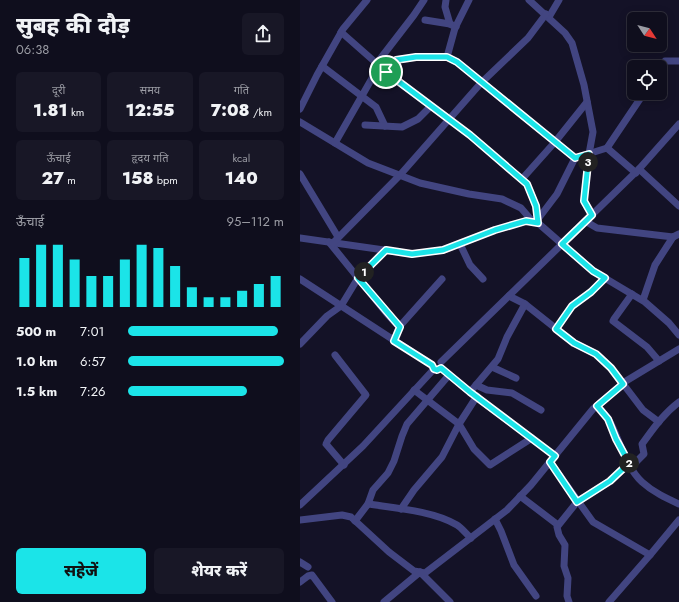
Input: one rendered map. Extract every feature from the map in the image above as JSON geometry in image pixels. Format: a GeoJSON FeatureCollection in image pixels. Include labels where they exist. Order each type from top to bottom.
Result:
{"type":"FeatureCollection","features":[{"type":"Feature","properties":{"kind":"street"},"geometry":{"type":"LineString","coordinates":[[300,109],[341,32],[367,0]]}},
{"type":"Feature","properties":{"kind":"street"},"geometry":{"type":"LineString","coordinates":[[335,143],[378,65],[424,0]]}},
{"type":"Feature","properties":{"kind":"street"},"geometry":{"type":"LineString","coordinates":[[446,0],[446,7],[453,25]]}},
{"type":"Feature","properties":{"kind":"street"},"geometry":{"type":"LineString","coordinates":[[447,57],[453,25],[469,0]]}},
{"type":"Feature","properties":{"kind":"street"},"geometry":{"type":"LineString","coordinates":[[529,0],[565,33],[572,44],[584,85],[594,132],[589,154],[584,201],[592,215]]}},
{"type":"Feature","properties":{"kind":"street"},"geometry":{"type":"LineString","coordinates":[[333,241],[400,176],[481,83],[528,38],[559,0]]}},
{"type":"Feature","properties":{"kind":"street"},"geometry":{"type":"LineString","coordinates":[[425,20],[453,25]]}},
{"type":"Feature","properties":{"kind":"street"},"geometry":{"type":"LineString","coordinates":[[341,32],[386,72],[470,135],[522,179],[527,184],[536,206],[536,221]]}},
{"type":"Feature","properties":{"kind":"street"},"geometry":{"type":"LineString","coordinates":[[386,72],[396,60],[416,57],[447,57],[457,62],[575,158]]}},
{"type":"Feature","properties":{"kind":"street"},"geometry":{"type":"LineString","coordinates":[[667,61],[679,62]]}},
{"type":"Feature","properties":{"kind":"street"},"geometry":{"type":"LineString","coordinates":[[322,66],[376,107],[385,126]]}},
{"type":"Feature","properties":{"kind":"street"},"geometry":{"type":"LineString","coordinates":[[536,221],[557,194],[575,158],[608,148],[639,100]]}},
{"type":"Feature","properties":{"kind":"street"},"geometry":{"type":"LineString","coordinates":[[522,179],[555,142],[587,102]]}},
{"type":"Feature","properties":{"kind":"street"},"geometry":{"type":"LineString","coordinates":[[365,125],[402,127],[418,119],[432,106]]}},
{"type":"Feature","properties":{"kind":"street"},"geometry":{"type":"LineString","coordinates":[[300,122],[368,163],[400,176],[420,183],[469,194],[502,199],[521,208],[593,271],[643,300],[669,323],[679,335]]}},
{"type":"Feature","properties":{"kind":"street"},"geometry":{"type":"LineString","coordinates":[[300,505],[363,446],[437,366],[638,171],[679,124]]}},
{"type":"Feature","properties":{"kind":"street"},"geometry":{"type":"LineString","coordinates":[[608,148],[679,206]]}},
{"type":"Feature","properties":{"kind":"street"},"geometry":{"type":"LineString","coordinates":[[300,174],[333,241],[358,278],[400,327]]}},
{"type":"Feature","properties":{"kind":"street"},"geometry":{"type":"LineString","coordinates":[[300,238],[333,241],[412,254],[443,250],[495,230],[526,221],[536,221]]}},
{"type":"Feature","properties":{"kind":"street"},"geometry":{"type":"LineString","coordinates":[[585,221],[597,228],[676,235],[656,265],[643,300]]}},
{"type":"Feature","properties":{"kind":"street"},"geometry":{"type":"LineString","coordinates":[[460,244],[470,265],[484,279]]}},
{"type":"Feature","properties":{"kind":"street"},"geometry":{"type":"LineString","coordinates":[[300,344],[327,316],[341,306],[358,278],[386,250]]}},
{"type":"Feature","properties":{"kind":"street"},"geometry":{"type":"LineString","coordinates":[[556,329],[572,306],[591,292],[605,278]]}},
{"type":"Feature","properties":{"kind":"street"},"geometry":{"type":"LineString","coordinates":[[300,279],[394,341],[437,366],[555,456]]}},
{"type":"Feature","properties":{"kind":"street"},"geometry":{"type":"LineString","coordinates":[[394,341],[400,327],[442,279]]}},
{"type":"Feature","properties":{"kind":"street"},"geometry":{"type":"LineString","coordinates":[[632,294],[613,321],[647,347],[659,361]]}},
{"type":"Feature","properties":{"kind":"street"},"geometry":{"type":"LineString","coordinates":[[509,296],[526,304],[574,343],[596,354],[611,368],[643,410],[659,422]]}},
{"type":"Feature","properties":{"kind":"street"},"geometry":{"type":"LineString","coordinates":[[470,392],[498,359],[507,337],[526,304]]}},
{"type":"Feature","properties":{"kind":"street"},"geometry":{"type":"LineString","coordinates":[[300,520],[342,515],[351,517],[389,552],[414,571],[425,573],[507,510],[597,406],[623,384],[679,349]]}},
{"type":"Feature","properties":{"kind":"street"},"geometry":{"type":"LineString","coordinates":[[335,355],[366,395],[326,444],[344,464]]}},
{"type":"Feature","properties":{"kind":"street"},"geometry":{"type":"LineString","coordinates":[[492,367],[516,378]]}},
{"type":"Feature","properties":{"kind":"street"},"geometry":{"type":"LineString","coordinates":[[355,521],[368,504],[373,490],[388,473],[394,461],[407,424],[449,375]]}},
{"type":"Feature","properties":{"kind":"street"},"geometry":{"type":"LineString","coordinates":[[476,385],[487,390],[512,393],[541,410]]}},
{"type":"Feature","properties":{"kind":"street"},"geometry":{"type":"LineString","coordinates":[[414,390],[459,424],[474,449],[490,465],[532,438]]}},
{"type":"Feature","properties":{"kind":"street"},"geometry":{"type":"LineString","coordinates":[[402,509],[414,490],[442,457],[459,424],[477,396]]}},
{"type":"Feature","properties":{"kind":"street"},"geometry":{"type":"LineString","coordinates":[[569,602],[567,596],[568,578],[564,566],[565,545],[559,535],[558,525],[577,502],[610,481],[644,454],[642,444],[659,422],[679,402]]}},
{"type":"Feature","properties":{"kind":"street"},"geometry":{"type":"LineString","coordinates":[[597,406],[608,419],[616,439],[630,465],[642,481],[660,495],[679,504]]}},
{"type":"Feature","properties":{"kind":"street"},"geometry":{"type":"LineString","coordinates":[[550,462],[577,502],[593,522],[650,555]]}},
{"type":"Feature","properties":{"kind":"street"},"geometry":{"type":"LineString","coordinates":[[520,496],[558,525]]}},
{"type":"Feature","properties":{"kind":"street"},"geometry":{"type":"LineString","coordinates":[[368,504],[402,509],[444,519],[458,526],[471,538]]}},
{"type":"Feature","properties":{"kind":"street"},"geometry":{"type":"LineString","coordinates":[[495,519],[514,565],[536,596]]}},
{"type":"Feature","properties":{"kind":"street"},"geometry":{"type":"LineString","coordinates":[[609,602],[679,520]]}},
{"type":"Feature","properties":{"kind":"street"},"geometry":{"type":"LineString","coordinates":[[300,562],[308,567]]}},
{"type":"Feature","properties":{"kind":"street"},"geometry":{"type":"LineString","coordinates":[[389,601],[420,572]]}},
{"type":"Feature","properties":{"kind":"street"},"geometry":{"type":"LineString","coordinates":[[420,572],[450,602]]}},
{"type":"Feature","properties":{"kind":"street"},"geometry":{"type":"LineString","coordinates":[[300,582],[312,575],[332,602]]}},
{"type":"Feature","properties":{"kind":"route"},"geometry":{"type":"LineString","coordinates":[[416,57],[447,57],[457,62],[575,158],[589,154],[584,201],[592,215],[562,244],[593,271],[605,278],[591,292],[572,306],[556,329],[574,343],[596,354],[611,368],[623,384],[597,406],[608,419],[616,439],[629,463],[610,481],[577,502],[550,462],[555,456],[470,392],[441,368],[440,370],[434,369],[432,365],[394,341],[400,327],[388,315],[358,278],[386,250],[412,254],[443,250],[495,230],[526,221],[538,223],[536,206],[527,184],[470,135],[386,72],[396,60],[416,57]]}}]}
